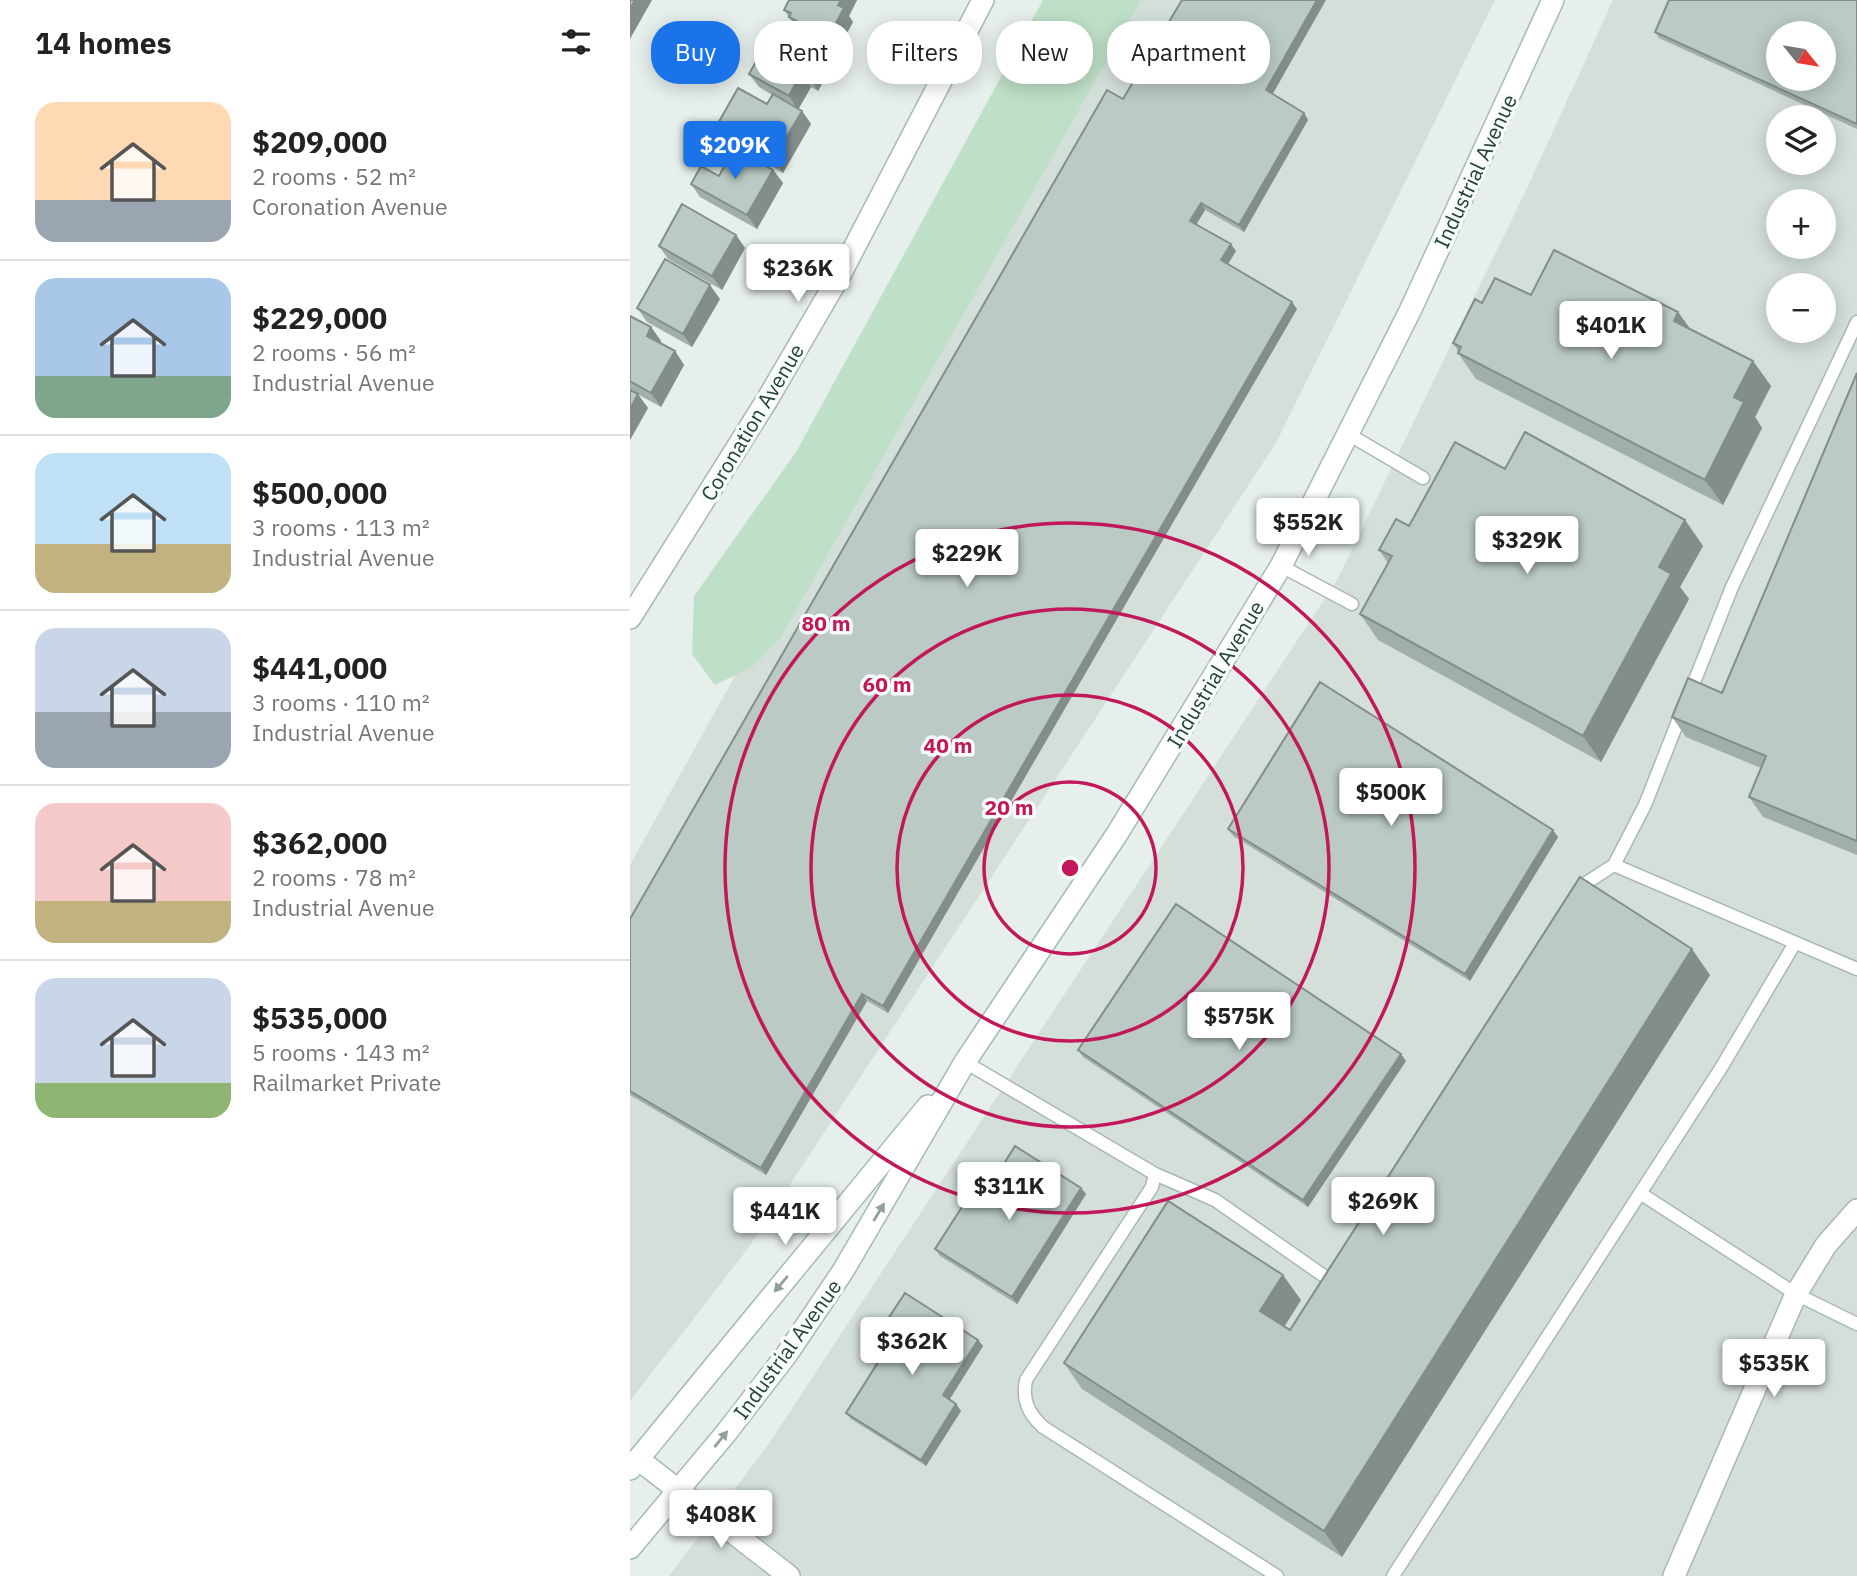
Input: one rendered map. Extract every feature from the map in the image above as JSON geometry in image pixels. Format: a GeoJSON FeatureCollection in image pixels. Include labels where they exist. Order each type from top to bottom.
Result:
{"type":"FeatureCollection","features":[{"type":"Feature","properties":{"kind":"main road","name":"Coronation Avenue"},"geometry":{"type":"LineString","coordinates":[[630,618],[767,400],[841,273],[983,0]]}},
{"type":"Feature","properties":{"kind":"main road","name":"Industrial Avenue"},"geometry":{"type":"LineString","coordinates":[[630,1548],[726,1433],[787,1354],[843,1271],[965,1062],[1117,834],[1281,565],[1410,311],[1553,0]]}},
{"type":"Feature","properties":{"kind":"main road","name":"Industrial Avenue"},"geometry":{"type":"LineString","coordinates":[[634,1464],[965,1062]]}},
{"type":"Feature","properties":{"kind":"main road"},"geometry":{"type":"LineString","coordinates":[[1674,1576],[1796,1294],[1826,1245],[1857,1210]]}},
{"type":"Feature","properties":{"kind":"main road"},"geometry":{"type":"LineString","coordinates":[[634,1464],[678,1491],[789,1576]]}},
{"type":"Feature","properties":{"kind":"lane"},"geometry":{"type":"LineString","coordinates":[[1572,907],[1586,884],[1614,865],[1645,805],[1731,587],[1857,322]]}},
{"type":"Feature","properties":{"kind":"lane"},"geometry":{"type":"LineString","coordinates":[[1348,434],[1423,478]]}},
{"type":"Feature","properties":{"kind":"lane"},"geometry":{"type":"LineString","coordinates":[[1281,565],[1352,604]]}},
{"type":"Feature","properties":{"kind":"lane"},"geometry":{"type":"LineString","coordinates":[[1614,865],[1857,969]]}},
{"type":"Feature","properties":{"kind":"lane"},"geometry":{"type":"LineString","coordinates":[[1393,1576],[1721,1068],[1796,943]]}},
{"type":"Feature","properties":{"kind":"lane"},"geometry":{"type":"LineString","coordinates":[[965,1062],[1155,1174],[1215,1200],[1334,1283],[1341,1271]]}},
{"type":"Feature","properties":{"kind":"lane"},"geometry":{"type":"LineString","coordinates":[[1155,1174],[1152,1187],[1026,1380],[1024,1392],[1027,1405],[1032,1417],[1043,1427],[1270,1574]]}},
{"type":"Feature","properties":{"kind":"lane"},"geometry":{"type":"LineString","coordinates":[[1640,1193],[1796,1294],[1857,1324]]}},
{"type":"Feature","properties":{"kind":"shaded area"},"geometry":{"type":"Polygon","coordinates":[[[1115,0],[1495,0],[1276,443],[749,1247],[630,1401],[630,865],[876,421],[1067,84],[1093,84],[1093,39],[1115,0]]]}},
{"type":"Feature","properties":{"kind":"shaded area"},"geometry":{"type":"Polygon","coordinates":[[[1613,0],[1857,0],[1857,1576],[669,1576],[768,1445],[1337,580],[1528,186],[1613,0]]]}},
{"type":"Feature","properties":{"kind":"green space"},"geometry":{"type":"Polygon","coordinates":[[[1043,0],[1141,0],[1129,21],[1107,21],[1107,60],[780,639],[752,667],[715,685],[692,654],[694,596],[796,452],[997,84],[1093,84],[1093,21],[1032,21],[1043,0]]]}},
{"type":"Feature","properties":{"kind":"building"},"geometry":{"type":"Polygon","coordinates":[[[789,0],[841,0],[838,5],[844,8],[837,21],[796,21],[789,17],[791,13],[784,10],[789,0]]]}},
{"type":"Feature","properties":{"kind":"building"},"geometry":{"type":"Polygon","coordinates":[[[1182,0],[1317,0],[1270,83],[1270,21],[1169,21],[1182,0]]]}},
{"type":"Feature","properties":{"kind":"building"},"geometry":{"type":"Polygon","coordinates":[[[1669,0],[1857,0],[1857,124],[1836,114],[1836,105],[1815,105],[1785,91],[1836,91],[1836,21],[1766,21],[1766,83],[1655,32],[1669,0]]]}},
{"type":"Feature","properties":{"kind":"building"},"geometry":{"type":"Polygon","coordinates":[[[767,84],[795,84],[789,96],[767,84]]]}},
{"type":"Feature","properties":{"kind":"building"},"geometry":{"type":"Polygon","coordinates":[[[1132,84],[1269,84],[1266,90],[1304,113],[1239,225],[1201,203],[1190,221],[1231,244],[1221,260],[1292,302],[883,1006],[862,994],[761,1168],[630,1091],[630,919],[1107,90],[1123,99],[1132,84]]]}},
{"type":"Feature","properties":{"kind":"building"},"geometry":{"type":"Polygon","coordinates":[[[738,88],[767,104],[773,94],[802,111],[773,160],[716,127],[738,88]]]}},
{"type":"Feature","properties":{"kind":"building"},"geometry":{"type":"Polygon","coordinates":[[[734,148],[773,170],[747,215],[691,184],[701,166],[719,176],[734,148]]]}},
{"type":"Feature","properties":{"kind":"building"},"geometry":{"type":"Polygon","coordinates":[[[682,204],[736,235],[712,276],[659,246],[682,204]]]}},
{"type":"Feature","properties":{"kind":"building"},"geometry":{"type":"Polygon","coordinates":[[[1554,250],[1678,312],[1674,321],[1753,361],[1734,397],[1744,402],[1705,480],[1458,353],[1461,347],[1453,343],[1475,299],[1482,303],[1495,278],[1531,295],[1554,250]]]}},
{"type":"Feature","properties":{"kind":"building"},"geometry":{"type":"Polygon","coordinates":[[[665,259],[710,285],[683,334],[637,308],[665,259]]]}},
{"type":"Feature","properties":{"kind":"building"},"geometry":{"type":"Polygon","coordinates":[[[630,316],[651,327],[647,336],[675,351],[651,393],[630,381],[630,316]]]}},
{"type":"Feature","properties":{"kind":"building"},"geometry":{"type":"Polygon","coordinates":[[[1857,373],[1857,841],[1749,797],[1766,756],[1672,717],[1688,678],[1722,693],[1857,373]]]}},
{"type":"Feature","properties":{"kind":"building"},"geometry":{"type":"Polygon","coordinates":[[[630,390],[638,394],[630,409],[630,390]]]}},
{"type":"Feature","properties":{"kind":"building"},"geometry":{"type":"Polygon","coordinates":[[[1525,432],[1685,520],[1659,567],[1671,574],[1583,736],[1360,614],[1392,556],[1379,550],[1396,519],[1409,526],[1455,442],[1505,469],[1525,432]]]}},
{"type":"Feature","properties":{"kind":"building"},"geometry":{"type":"Polygon","coordinates":[[[1320,682],[1553,830],[1465,974],[1228,829],[1320,682]]]}},
{"type":"Feature","properties":{"kind":"building"},"geometry":{"type":"Polygon","coordinates":[[[1580,877],[1692,949],[1324,1531],[1064,1363],[1168,1201],[1283,1275],[1260,1311],[1290,1330],[1580,877]]]}},
{"type":"Feature","properties":{"kind":"building"},"geometry":{"type":"Polygon","coordinates":[[[1176,904],[1401,1054],[1303,1200],[1078,1050],[1176,904]]]}},
{"type":"Feature","properties":{"kind":"building"},"geometry":{"type":"Polygon","coordinates":[[[1015,1146],[1081,1188],[1012,1297],[935,1249],[971,1193],[982,1199],[1015,1146]]]}},
{"type":"Feature","properties":{"kind":"building"},"geometry":{"type":"Polygon","coordinates":[[[905,1293],[978,1340],[943,1395],[956,1404],[921,1460],[846,1413],[882,1356],[869,1348],[905,1293]]]}}]}
